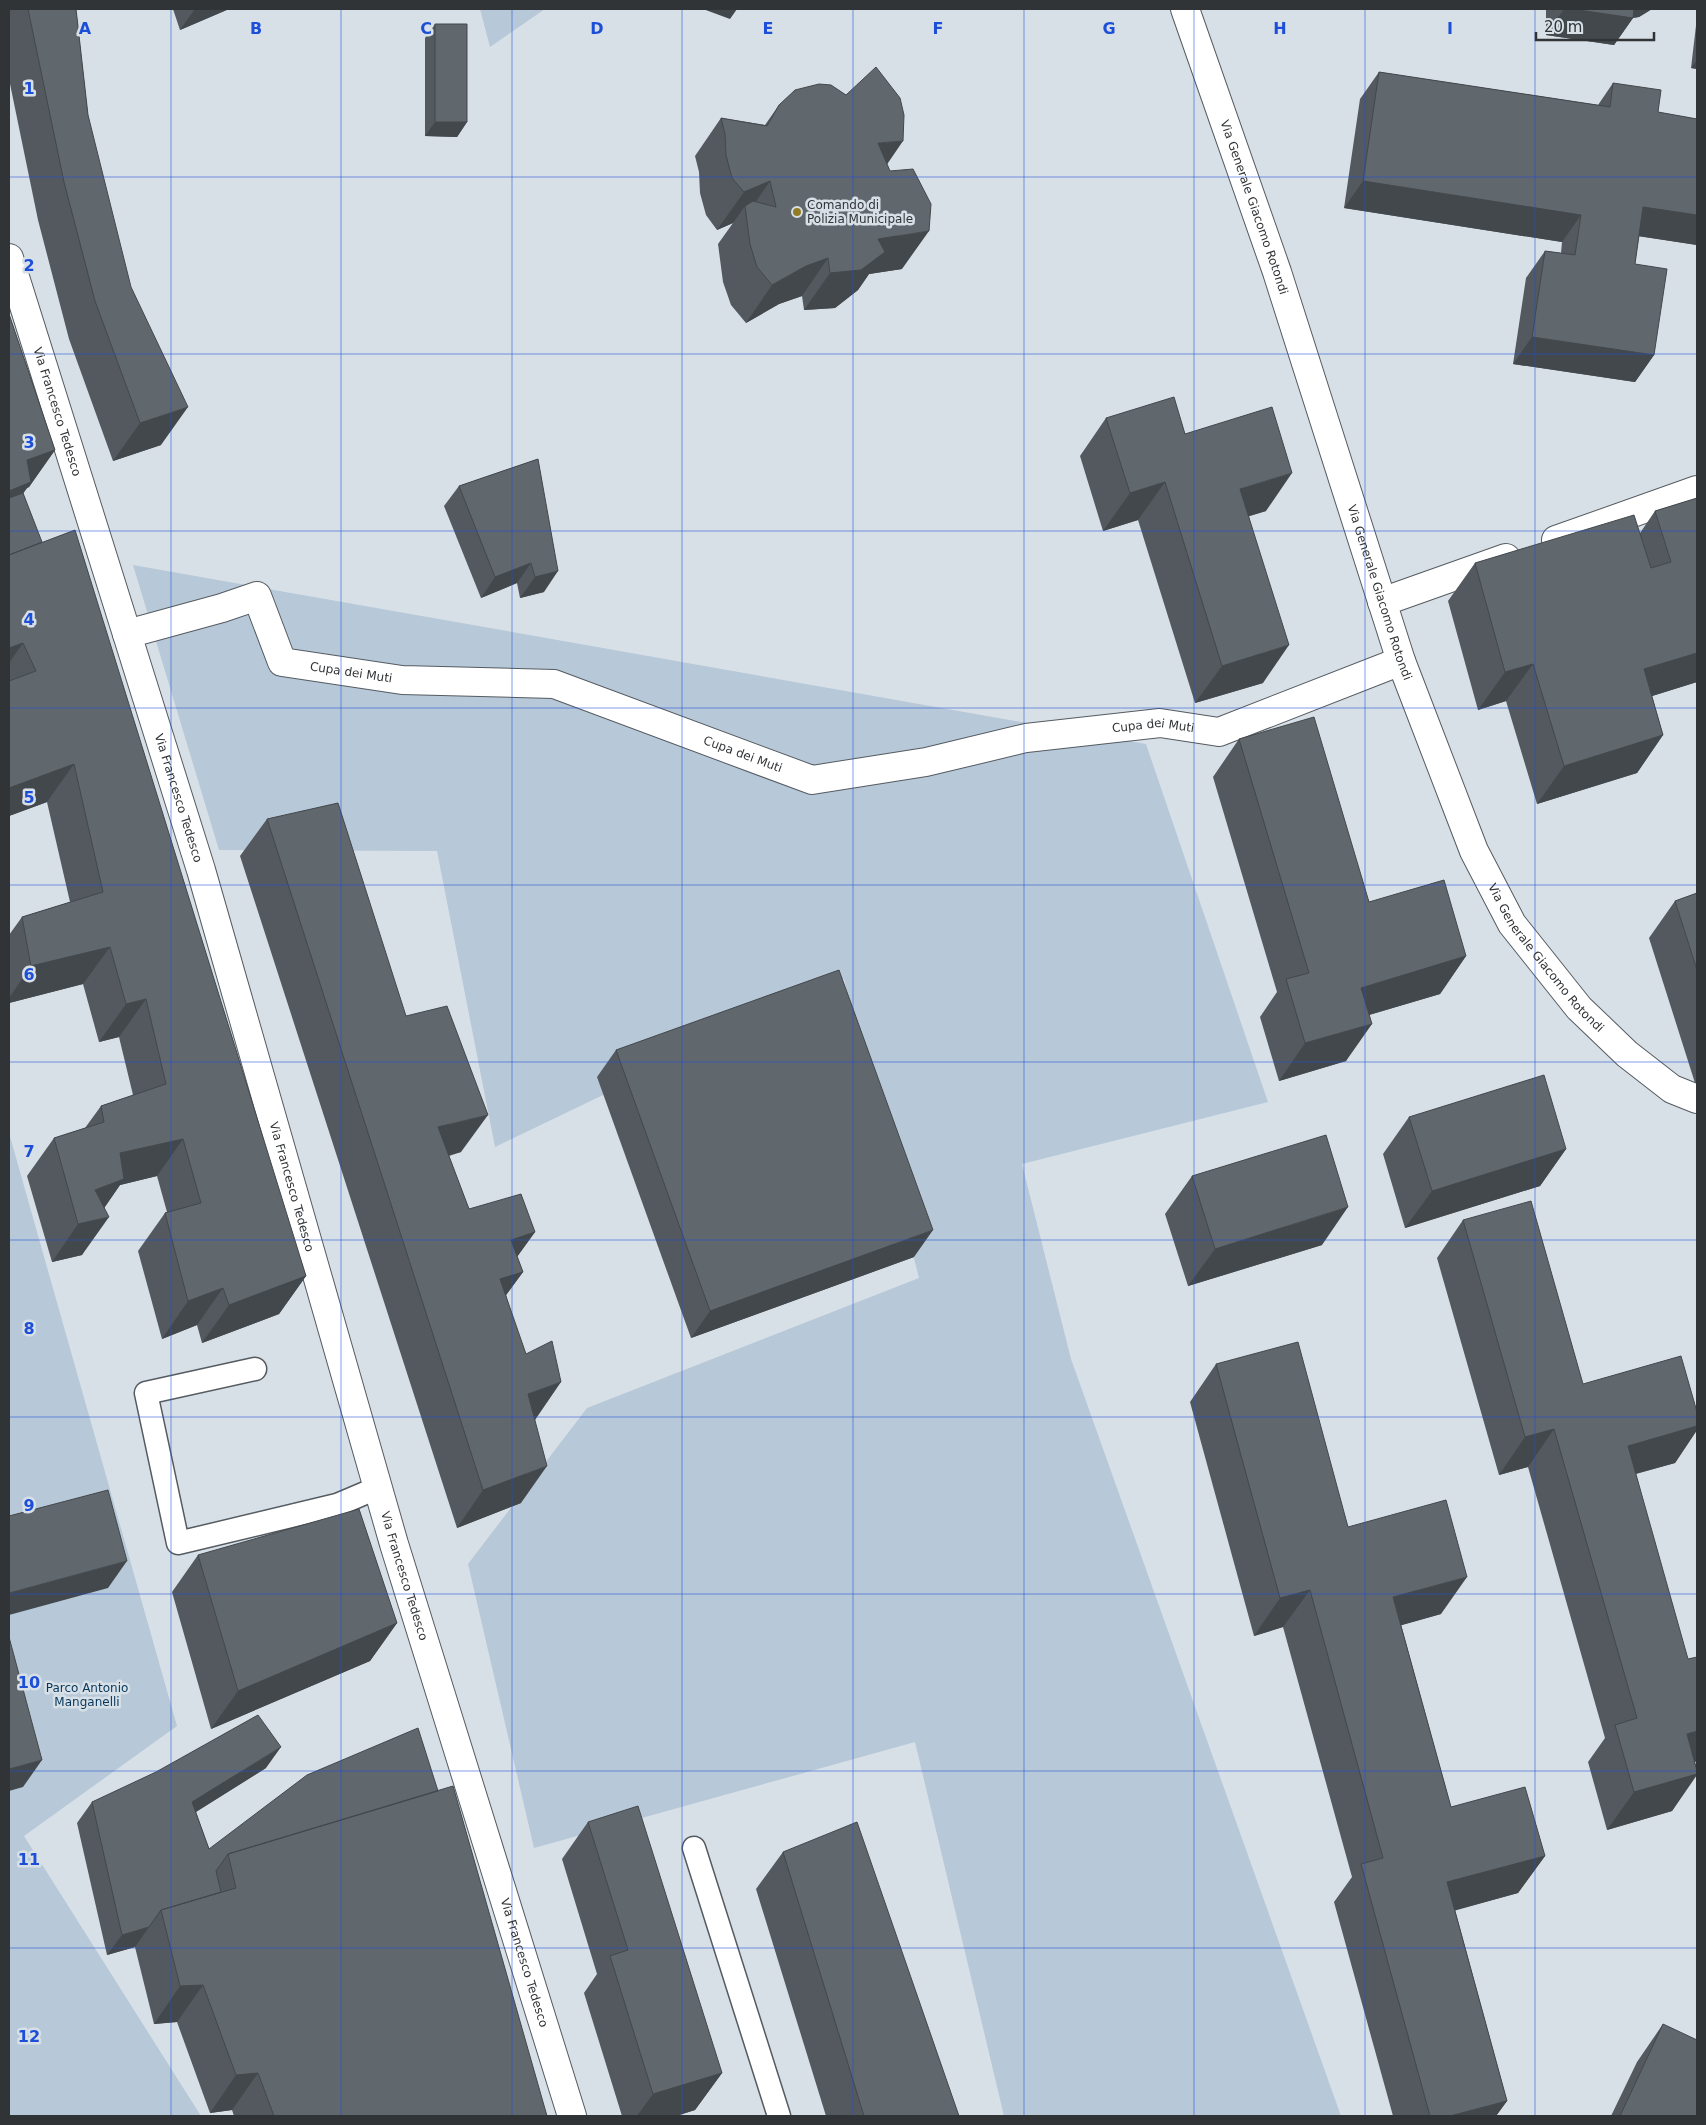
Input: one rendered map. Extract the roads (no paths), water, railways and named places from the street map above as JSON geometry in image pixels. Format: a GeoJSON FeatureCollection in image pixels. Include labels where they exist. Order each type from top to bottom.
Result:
{"type":"FeatureCollection","features":[{"type":"Feature","properties":{"kind":"street","name":"Via Generale Giacomo Rotondi"},"geometry":{"type":"LineString","coordinates":[[1185,9],[1277,272],[1401,661],[1474,851],[1512,924],[1579,1008],[1627,1054],[1672,1089],[1697,1099]]}},
{"type":"Feature","properties":{"kind":"street","name":"Via Francesco Tedesco"},"geometry":{"type":"LineString","coordinates":[[9,258],[201,870],[378,1488],[572,2116]]}},
{"type":"Feature","properties":{"kind":"street"},"geometry":{"type":"LineString","coordinates":[[1382,602],[1697,490]]}},
{"type":"Feature","properties":{"kind":"street","name":"Cupa dei Muti"},"geometry":{"type":"LineString","coordinates":[[127,634],[222,608],[257,596],[282,662],[402,680],[554,684],[812,780],[926,762],[1026,738],[1160,723],[1219,732],[1401,661]]}},
{"type":"Feature","properties":{"kind":"lane"},"geometry":{"type":"LineString","coordinates":[[255,1369],[146,1392],[178,1543],[337,1505],[378,1488]]}},
{"type":"Feature","properties":{"kind":"lane"},"geometry":{"type":"LineString","coordinates":[[694,1848],[779,2116]]}},
{"type":"Feature","properties":{"kind":"place","name":"Comando di Polizia Municipale"},"geometry":{"type":"Point","coordinates":[797,212]}},
{"type":"Feature","properties":{"kind":"park label","name":"Parco Antonio Manganelli"},"geometry":{"type":"Point","coordinates":[87,1695]}}]}
